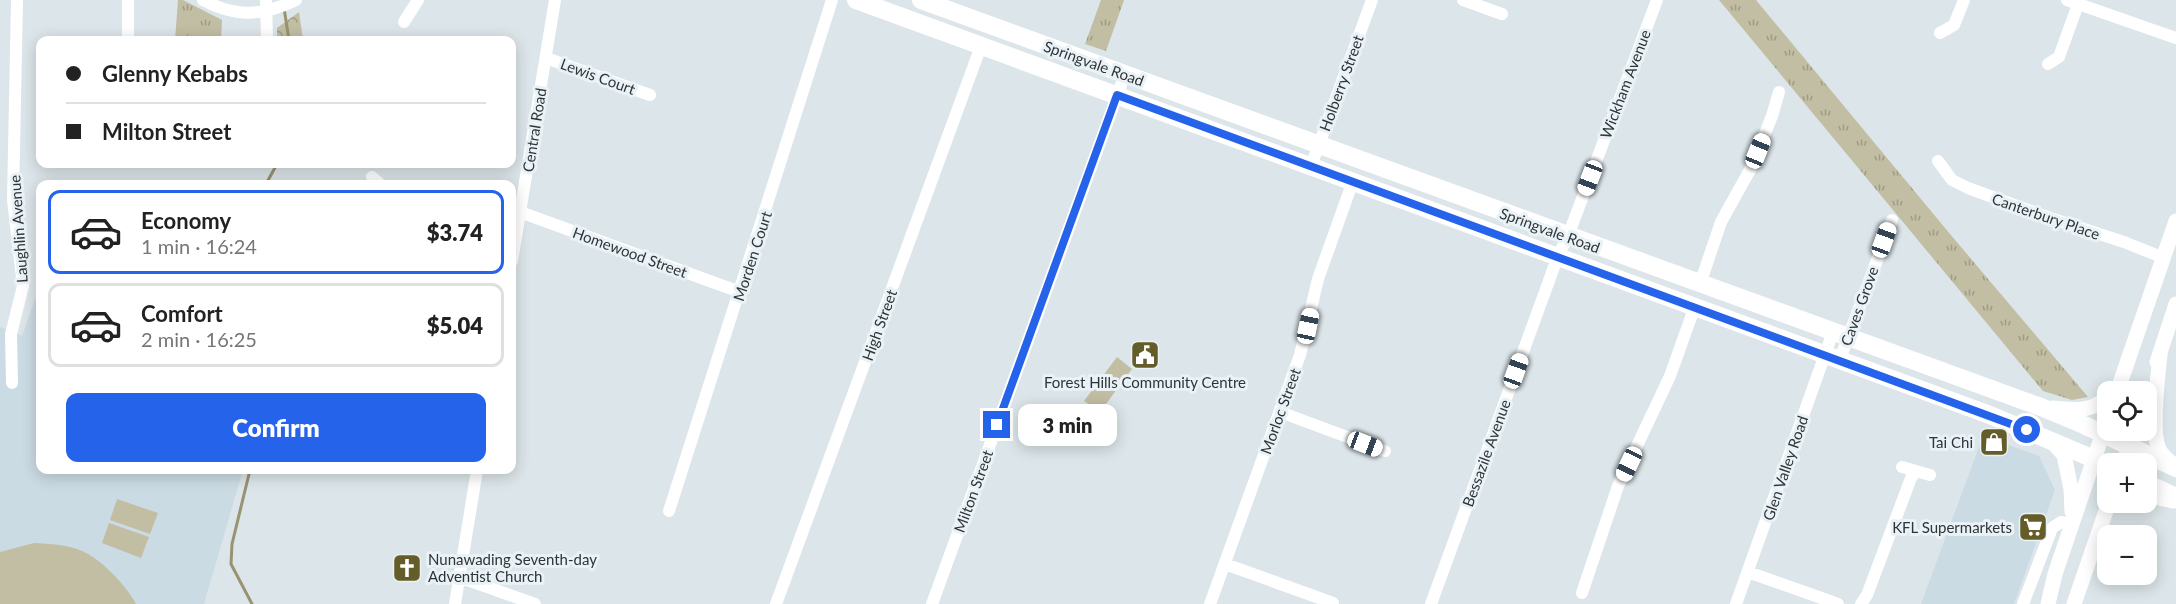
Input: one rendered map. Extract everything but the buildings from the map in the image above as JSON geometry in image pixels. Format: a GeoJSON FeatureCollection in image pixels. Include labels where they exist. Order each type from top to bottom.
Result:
{"type":"FeatureCollection","features":[{"type":"Feature","properties":{"kind":"highway","name":"Springvale Road"},"geometry":{"type":"LineString","coordinates":[[856,0],[1990,415],[2097,460]]}},
{"type":"Feature","properties":{"kind":"highway","name":"Springvale Road"},"geometry":{"type":"LineString","coordinates":[[921,0],[1840,335],[2041,407],[2097,424]]}},
{"type":"Feature","properties":{"kind":"highway","name":"Springvale Road"},"geometry":{"type":"LineString","coordinates":[[2136,441],[2176,467]]}},
{"type":"Feature","properties":{"kind":"highway"},"geometry":{"type":"LineString","coordinates":[[2157,488],[2176,497]]}},
{"type":"Feature","properties":{"kind":"main road"},"geometry":{"type":"LineString","coordinates":[[2120,381],[2176,221]]}},
{"type":"Feature","properties":{"kind":"main road"},"geometry":{"type":"LineString","coordinates":[[2150,381],[2176,304]]}},
{"type":"Feature","properties":{"kind":"main road"},"geometry":{"type":"LineString","coordinates":[[2160,355],[2155,406],[2159,451],[2176,467]]}},
{"type":"Feature","properties":{"kind":"main road"},"geometry":{"type":"LineString","coordinates":[[2118,381],[2122,376]]}},
{"type":"Feature","properties":{"kind":"main road"},"geometry":{"type":"LineString","coordinates":[[2041,407],[2083,410],[2097,404]]}},
{"type":"Feature","properties":{"kind":"main road"},"geometry":{"type":"LineString","coordinates":[[2049,439],[2064,455],[2071,489],[2072,524]]}},
{"type":"Feature","properties":{"kind":"main road"},"geometry":{"type":"LineString","coordinates":[[2048,604],[2055,574],[2072,524],[2097,471]]}},
{"type":"Feature","properties":{"kind":"main road"},"geometry":{"type":"LineString","coordinates":[[2157,498],[2176,502]]}},
{"type":"Feature","properties":{"kind":"main road"},"geometry":{"type":"LineString","coordinates":[[2074,604],[2097,539]]}},
{"type":"Feature","properties":{"kind":"street","name":"Laughlin Avenue"},"geometry":{"type":"LineString","coordinates":[[12,383],[11,334],[23,286],[13,200],[17,0]]}},
{"type":"Feature","properties":{"kind":"street"},"geometry":{"type":"LineString","coordinates":[[128,0],[128,36]]}},
{"type":"Feature","properties":{"kind":"street"},"geometry":{"type":"LineString","coordinates":[[203,0],[225,10],[255,13],[266,6],[294,4]]}},
{"type":"Feature","properties":{"kind":"street"},"geometry":{"type":"LineString","coordinates":[[404,22],[418,0]]}},
{"type":"Feature","properties":{"kind":"street","name":"Central Road"},"geometry":{"type":"LineString","coordinates":[[516,236],[555,0]]}},
{"type":"Feature","properties":{"kind":"street","name":"Morden Court"},"geometry":{"type":"LineString","coordinates":[[669,511],[832,0]]}},
{"type":"Feature","properties":{"kind":"street","name":"Holberry Street"},"geometry":{"type":"LineString","coordinates":[[1311,166],[1372,0]]}},
{"type":"Feature","properties":{"kind":"street"},"geometry":{"type":"LineString","coordinates":[[1464,0],[1502,14]]}},
{"type":"Feature","properties":{"kind":"street","name":"Wickham Avenue"},"geometry":{"type":"LineString","coordinates":[[1568,236],[1657,0]]}},
{"type":"Feature","properties":{"kind":"street"},"geometry":{"type":"LineString","coordinates":[[1940,33],[1954,25],[1964,0]]}},
{"type":"Feature","properties":{"kind":"street"},"geometry":{"type":"LineString","coordinates":[[2048,64],[2059,57],[2073,1],[2176,38]]}},
{"type":"Feature","properties":{"kind":"street"},"geometry":{"type":"LineString","coordinates":[[266,6],[268,36]]}},
{"type":"Feature","properties":{"kind":"street","name":"High Street"},"geometry":{"type":"LineString","coordinates":[[776,604],[981,45]]}},
{"type":"Feature","properties":{"kind":"street","name":"Lewis Court"},"geometry":{"type":"LineString","coordinates":[[546,58],[650,95]]}},
{"type":"Feature","properties":{"kind":"street","name":"Milton Street"},"geometry":{"type":"LineString","coordinates":[[932,604],[1125,74]]}},
{"type":"Feature","properties":{"kind":"street"},"geometry":{"type":"LineString","coordinates":[[1700,284],[1721,222],[1751,168],[1779,92]]}},
{"type":"Feature","properties":{"kind":"street","name":"Canterbury Place"},"geometry":{"type":"LineString","coordinates":[[1938,161],[1952,180],[1968,188],[2164,258]]}},
{"type":"Feature","properties":{"kind":"street","name":"Morloc Street"},"geometry":{"type":"LineString","coordinates":[[1210,604],[1300,355],[1318,279],[1353,181]]}},
{"type":"Feature","properties":{"kind":"street","name":"Homewood Street"},"geometry":{"type":"LineString","coordinates":[[520,212],[740,292]]}},
{"type":"Feature","properties":{"kind":"street","name":"Caves Grove"},"geometry":{"type":"LineString","coordinates":[[1840,335],[1892,219]]}},
{"type":"Feature","properties":{"kind":"street","name":"Bessazile Avenue"},"geometry":{"type":"LineString","coordinates":[[1431,604],[1558,256],[1568,236]]}},
{"type":"Feature","properties":{"kind":"street"},"geometry":{"type":"LineString","coordinates":[[1582,593],[1618,486],[1670,376],[1695,306]]}},
{"type":"Feature","properties":{"kind":"street","name":"Glen Valley Road"},"geometry":{"type":"LineString","coordinates":[[1737,604],[1840,335]]}},
{"type":"Feature","properties":{"kind":"street"},"geometry":{"type":"LineString","coordinates":[[1280,412],[1384,451]]}},
{"type":"Feature","properties":{"kind":"street"},"geometry":{"type":"LineString","coordinates":[[1902,467],[1930,475]]}},
{"type":"Feature","properties":{"kind":"street"},"geometry":{"type":"LineString","coordinates":[[1861,604],[1867,595],[1911,478],[1916,471]]}},
{"type":"Feature","properties":{"kind":"street"},"geometry":{"type":"LineString","coordinates":[[455,604],[476,474]]}},
{"type":"Feature","properties":{"kind":"street"},"geometry":{"type":"LineString","coordinates":[[2023,604],[2052,528],[2061,522],[2072,524]]}},
{"type":"Feature","properties":{"kind":"street"},"geometry":{"type":"LineString","coordinates":[[1225,564],[1333,603]]}},
{"type":"Feature","properties":{"kind":"street"},"geometry":{"type":"LineString","coordinates":[[1748,572],[1838,604]]}},
{"type":"Feature","properties":{"kind":"street"},"geometry":{"type":"LineString","coordinates":[[459,577],[535,604]]}},
{"type":"Feature","properties":{"kind":"shaded area"},"geometry":{"type":"Polygon","coordinates":[[[36,299],[36,474],[242,474],[204,604],[0,604],[0,327],[22,336],[36,299]]]}},
{"type":"Feature","properties":{"kind":"shaded area"},"geometry":{"type":"Polygon","coordinates":[[[1983,436],[2039,456],[2055,490],[2014,604],[1921,604],[1983,436]]]}},
{"type":"Feature","properties":{"kind":"green space"},"geometry":{"type":"Polygon","coordinates":[[[178,0],[183,0],[222,20],[221,36],[175,36],[178,0]]]}},
{"type":"Feature","properties":{"kind":"green space"},"geometry":{"type":"Polygon","coordinates":[[[1101,0],[1124,0],[1106,51],[1085,44],[1101,0]]]}},
{"type":"Feature","properties":{"kind":"green space"},"geometry":{"type":"Polygon","coordinates":[[[1719,0],[1756,0],[2088,397],[2072,400],[2043,391],[1719,0]]]}},
{"type":"Feature","properties":{"kind":"green space"},"geometry":{"type":"Polygon","coordinates":[[[299,12],[302,36],[277,36],[277,28],[299,12]]]}},
{"type":"Feature","properties":{"kind":"green space"},"geometry":{"type":"Polygon","coordinates":[[[1117,357],[1132,369],[1100,412],[1084,401],[1117,357]]]}},
{"type":"Feature","properties":{"kind":"green space"},"geometry":{"type":"Polygon","coordinates":[[[117,499],[158,513],[150,534],[110,520],[117,499]]]}},
{"type":"Feature","properties":{"kind":"green space"},"geometry":{"type":"Polygon","coordinates":[[[109,523],[149,537],[141,558],[102,543],[109,523]]]}},
{"type":"Feature","properties":{"kind":"green space"},"geometry":{"type":"Polygon","coordinates":[[[34,543],[64,546],[89,555],[112,573],[136,604],[0,604],[0,552],[34,543]]]}},
{"type":"Feature","properties":{"kind":"waterway"},"geometry":{"type":"LineString","coordinates":[[284,8],[288,36]]}},
{"type":"Feature","properties":{"kind":"waterway"},"geometry":{"type":"LineString","coordinates":[[268,180],[275,168]]}},
{"type":"Feature","properties":{"kind":"waterway"},"geometry":{"type":"LineString","coordinates":[[249,474],[232,544],[231,564],[252,604]]}},
{"type":"Feature","properties":{"kind":"place","name":"Forest Hills Community Centre"},"geometry":{"type":"Point","coordinates":[1145,355]}},
{"type":"Feature","properties":{"kind":"place","name":"Tai Chi"},"geometry":{"type":"Point","coordinates":[1994,442]}},
{"type":"Feature","properties":{"kind":"place","name":"KFL Supermarkets"},"geometry":{"type":"Point","coordinates":[2033,527]}},
{"type":"Feature","properties":{"kind":"place","name":"Nunawading Seventh-day Adventist Church"},"geometry":{"type":"Point","coordinates":[407,568]}},
{"type":"Feature","properties":{"kind":"route"},"geometry":{"type":"LineString","coordinates":[[997,425],[1117,95],[2027,430]]}}]}
